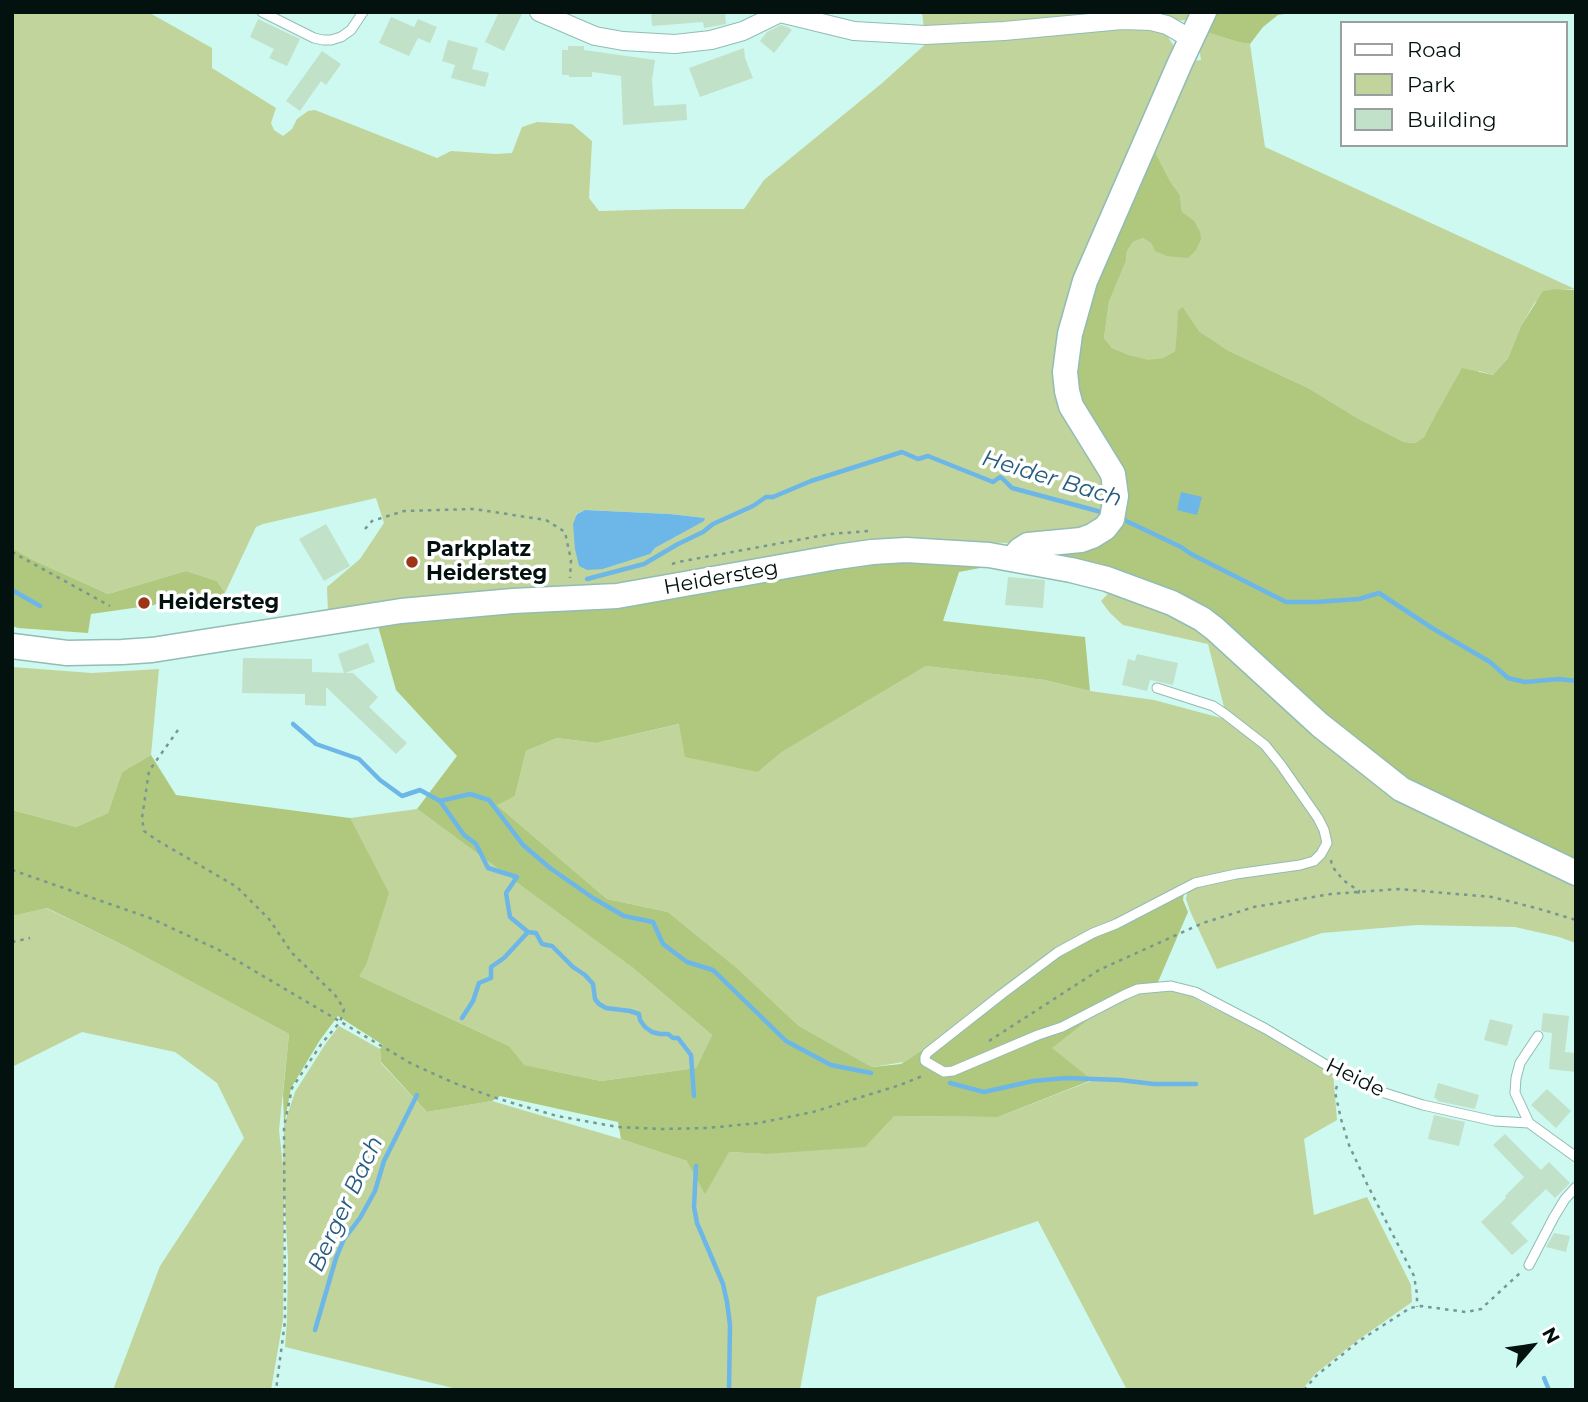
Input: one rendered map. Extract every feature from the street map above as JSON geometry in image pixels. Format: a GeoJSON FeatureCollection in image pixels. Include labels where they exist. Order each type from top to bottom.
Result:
{"type":"FeatureCollection","features":[{"type":"Feature","properties":{"kind":"main road"},"geometry":{"type":"LineString","coordinates":[[1012,559],[1028,545],[1081,540],[1092,536],[1105,528],[1114,515],[1116,488],[1113,474],[1075,413],[1067,390],[1065,372],[1070,334],[1085,281],[1204,12]]}},
{"type":"Feature","properties":{"kind":"main road","name":"Heidersteg"},"geometry":{"type":"LineString","coordinates":[[12,646],[67,653],[168,648],[401,611],[617,596],[872,552],[949,552],[1012,559],[1107,579],[1172,603],[1202,619],[1320,725],[1401,789],[1576,873]]}},
{"type":"Feature","properties":{"kind":"street"},"geometry":{"type":"LineString","coordinates":[[539,12],[595,36],[623,41],[675,44],[711,40],[743,31],[780,13],[854,31],[925,35],[1122,20],[1151,21],[1167,25],[1191,39]]}},
{"type":"Feature","properties":{"kind":"lane"},"geometry":{"type":"LineString","coordinates":[[262,12],[314,38],[331,40],[351,30],[363,12]]}},
{"type":"Feature","properties":{"kind":"lane"},"geometry":{"type":"LineString","coordinates":[[939,1069],[925,1061],[927,1053],[1058,952],[1195,883],[1314,861],[1321,854],[1327,843],[1318,818],[1265,745],[1213,706],[1157,688]]}},
{"type":"Feature","properties":{"kind":"lane","name":"Heide"},"geometry":{"type":"LineString","coordinates":[[939,1069],[944,1072],[953,1071],[1062,1027],[1139,989],[1171,986],[1195,992],[1266,1029],[1343,1075],[1375,1090],[1423,1105],[1494,1121],[1529,1123]]}},
{"type":"Feature","properties":{"kind":"lane"},"geometry":{"type":"LineString","coordinates":[[1538,1036],[1520,1063],[1515,1093],[1529,1123],[1576,1157]]}},
{"type":"Feature","properties":{"kind":"lane"},"geometry":{"type":"LineString","coordinates":[[1529,1265],[1554,1217],[1576,1187]]}},
{"type":"Feature","properties":{"kind":"path"},"geometry":{"type":"LineString","coordinates":[[365,529],[372,521],[404,511],[474,509],[546,520],[565,532],[571,561],[569,599]]}},
{"type":"Feature","properties":{"kind":"path"},"geometry":{"type":"LineString","coordinates":[[12,552],[110,606]]}},
{"type":"Feature","properties":{"kind":"path"},"geometry":{"type":"LineString","coordinates":[[178,730],[149,771],[142,818],[144,831],[237,887],[269,919],[292,954],[335,995],[344,1009],[340,1022],[322,1043],[292,1088],[284,1127],[285,1321],[276,1390]]}},
{"type":"Feature","properties":{"kind":"path"},"geometry":{"type":"LineString","coordinates":[[1327,843],[1332,866],[1358,893]]}},
{"type":"Feature","properties":{"kind":"path"},"geometry":{"type":"LineString","coordinates":[[12,870],[150,918],[219,950],[412,1064],[499,1100],[557,1116],[618,1127],[662,1129],[759,1123],[813,1112],[900,1085],[939,1069]]}},
{"type":"Feature","properties":{"kind":"path"},"geometry":{"type":"LineString","coordinates":[[981,1046],[1099,970],[1203,923],[1254,907],[1305,898],[1398,889],[1492,897],[1576,920]]}},
{"type":"Feature","properties":{"kind":"path"},"geometry":{"type":"LineString","coordinates":[[12,942],[30,939]]}},
{"type":"Feature","properties":{"kind":"path"},"geometry":{"type":"LineString","coordinates":[[1343,1075],[1335,1092],[1345,1132],[1367,1184],[1415,1276],[1416,1307]]}},
{"type":"Feature","properties":{"kind":"path"},"geometry":{"type":"LineString","coordinates":[[1304,1390],[1316,1376],[1359,1341],[1410,1308],[1433,1307],[1466,1312],[1481,1309],[1529,1265]]}},
{"type":"Feature","properties":{"kind":"green space"},"geometry":{"type":"Polygon","coordinates":[[[12,12],[148,12],[212,48],[212,68],[276,108],[271,123],[274,130],[283,136],[292,129],[297,119],[308,111],[315,110],[437,158],[451,151],[512,153],[522,127],[537,122],[572,124],[592,141],[589,198],[599,211],[744,209],[764,180],[929,41],[1115,25],[1156,27],[1158,32],[1163,30],[1174,46],[1176,63],[1084,275],[1107,522],[1018,543],[905,542],[603,592],[328,613],[327,587],[360,559],[384,523],[376,498],[256,527],[225,593],[217,581],[186,571],[108,594],[12,548],[12,12]],[[585,510],[576,514],[603,569],[649,554],[705,518],[585,510]]]}},
{"type":"Feature","properties":{"kind":"green space"},"geometry":{"type":"Polygon","coordinates":[[[922,12],[1202,12],[1189,20],[924,29],[922,12]]]}},
{"type":"Feature","properties":{"kind":"green space"},"geometry":{"type":"Polygon","coordinates":[[[1213,12],[1298,12],[1278,15],[1263,27],[1250,44],[1203,31],[1213,12]]]}},
{"type":"Feature","properties":{"kind":"green space"},"geometry":{"type":"Polygon","coordinates":[[[1203,31],[1250,44],[1265,147],[1575,289],[1557,289],[1535,302],[1521,326],[1508,358],[1493,375],[1479,371],[1446,398],[1424,437],[1415,443],[1404,442],[1308,388],[1229,351],[1199,331],[1183,307],[1175,351],[1163,358],[1148,361],[1129,355],[1112,348],[1104,338],[1109,302],[1126,261],[1127,251],[1133,242],[1143,238],[1152,244],[1182,212],[1180,195],[1151,144],[1192,61],[1201,60],[1199,47],[1203,31]]]}},
{"type":"Feature","properties":{"kind":"green space"},"geometry":{"type":"Polygon","coordinates":[[[1151,144],[1180,195],[1182,212],[1194,221],[1201,239],[1188,258],[1167,256],[1155,251],[1152,244],[1143,238],[1133,242],[1127,251],[1126,261],[1109,302],[1104,338],[1112,348],[1129,355],[1148,360],[1163,358],[1175,351],[1178,311],[1183,307],[1199,331],[1229,351],[1308,388],[1404,442],[1415,443],[1424,437],[1462,368],[1493,375],[1508,358],[1521,326],[1543,291],[1576,290],[1576,873],[1434,804],[1215,629],[1020,550],[1081,540],[1115,512],[1085,429],[1070,334],[1151,144]]]}},
{"type":"Feature","properties":{"kind":"green space"},"geometry":{"type":"Polygon","coordinates":[[[12,548],[108,594],[186,571],[217,581],[225,593],[218,605],[188,594],[173,596],[154,605],[91,614],[88,633],[18,628],[12,626],[12,548]]]}},
{"type":"Feature","properties":{"kind":"green space"},"geometry":{"type":"Polygon","coordinates":[[[873,560],[1002,564],[959,572],[943,621],[1085,637],[1090,691],[1045,680],[926,666],[782,752],[758,772],[685,757],[679,724],[596,743],[557,738],[526,751],[515,796],[497,805],[607,899],[668,912],[737,968],[799,1026],[872,1067],[901,1064],[967,1020],[1057,948],[1092,928],[1184,891],[1183,900],[1188,912],[1158,982],[1088,1020],[1052,1048],[1092,1080],[998,1117],[894,1116],[865,1147],[765,1154],[729,1152],[705,1194],[687,1161],[621,1139],[618,1122],[500,1096],[492,1101],[427,1112],[381,1062],[380,1049],[383,1045],[338,1016],[291,1088],[284,1125],[283,1094],[289,1034],[125,946],[47,908],[12,916],[12,810],[76,827],[108,813],[122,772],[151,755],[176,795],[350,818],[389,893],[366,965],[359,976],[509,1046],[524,1065],[601,1081],[696,1068],[712,1035],[633,968],[417,809],[457,756],[396,690],[378,626],[873,560]]]}},
{"type":"Feature","properties":{"kind":"green space"},"geometry":{"type":"Polygon","coordinates":[[[1117,584],[1143,592],[1576,876],[1576,943],[1515,927],[1417,925],[1322,933],[1217,969],[1190,911],[1186,899],[1188,889],[1195,885],[1279,871],[1196,879],[967,1020],[904,1062],[872,1067],[799,1026],[737,968],[668,912],[607,899],[496,804],[515,796],[526,751],[557,738],[596,743],[680,724],[758,772],[782,752],[926,666],[1045,680],[1090,691],[1154,700],[1221,718],[1225,711],[1208,644],[1123,625],[1101,601],[1117,584]]]}},
{"type":"Feature","properties":{"kind":"green space"},"geometry":{"type":"Polygon","coordinates":[[[12,667],[92,673],[159,669],[151,755],[122,772],[108,813],[76,827],[12,810],[12,667]]]}},
{"type":"Feature","properties":{"kind":"green space"},"geometry":{"type":"Polygon","coordinates":[[[417,809],[633,968],[712,1035],[696,1068],[601,1081],[523,1065],[509,1046],[359,976],[350,818],[417,809]]]}},
{"type":"Feature","properties":{"kind":"green space"},"geometry":{"type":"Polygon","coordinates":[[[46,908],[125,946],[289,1034],[279,1130],[283,1166],[284,1125],[295,1092],[339,1026],[380,1049],[381,1063],[427,1112],[492,1101],[687,1161],[729,1152],[765,1154],[894,1116],[998,1117],[1091,1081],[1051,1048],[1088,1020],[1158,982],[1169,984],[1267,1033],[1333,1072],[1337,1120],[1304,1139],[1314,1215],[1367,1197],[1411,1285],[1412,1302],[1315,1374],[1302,1390],[1127,1390],[1038,1221],[817,1297],[800,1390],[461,1390],[285,1347],[288,1259],[284,1192],[283,1320],[271,1390],[113,1390],[160,1266],[244,1138],[217,1083],[175,1052],[82,1032],[12,1067],[12,916],[46,908]]]}},
{"type":"Feature","properties":{"kind":"water"},"geometry":{"type":"Polygon","coordinates":[[[1181,492],[1202,497],[1197,515],[1177,510],[1181,492]]]}},
{"type":"Feature","properties":{"kind":"water"},"geometry":{"type":"Polygon","coordinates":[[[585,510],[705,518],[655,548],[650,554],[603,569],[587,570],[579,566],[573,524],[577,514],[585,510]]]}},
{"type":"Feature","properties":{"kind":"building"},"geometry":{"type":"Polygon","coordinates":[[[499,12],[523,12],[504,51],[485,42],[499,12]]]}},
{"type":"Feature","properties":{"kind":"building"},"geometry":{"type":"Polygon","coordinates":[[[651,12],[725,12],[726,24],[704,28],[703,22],[652,26],[651,12]]]}},
{"type":"Feature","properties":{"kind":"building"},"geometry":{"type":"Polygon","coordinates":[[[391,17],[414,27],[418,19],[437,27],[430,43],[418,38],[409,56],[379,43],[391,17]]]}},
{"type":"Feature","properties":{"kind":"building"},"geometry":{"type":"Polygon","coordinates":[[[258,19],[300,39],[287,66],[269,58],[274,49],[250,37],[258,19]]]}},
{"type":"Feature","properties":{"kind":"building"},"geometry":{"type":"Polygon","coordinates":[[[781,25],[792,30],[774,53],[760,41],[767,32],[781,25]]]}},
{"type":"Feature","properties":{"kind":"building"},"geometry":{"type":"Polygon","coordinates":[[[448,40],[478,48],[472,69],[489,73],[485,87],[451,78],[455,65],[442,61],[448,40]]]}},
{"type":"Feature","properties":{"kind":"building"},"geometry":{"type":"Polygon","coordinates":[[[568,46],[584,46],[584,50],[655,60],[652,80],[654,106],[686,104],[687,120],[623,125],[621,76],[592,72],[592,77],[562,75],[562,50],[568,50],[568,46]]]}},
{"type":"Feature","properties":{"kind":"building"},"geometry":{"type":"Polygon","coordinates":[[[744,48],[753,78],[700,97],[689,68],[744,48]]]}},
{"type":"Feature","properties":{"kind":"building"},"geometry":{"type":"Polygon","coordinates":[[[322,51],[341,64],[326,85],[321,81],[300,111],[286,101],[322,51]]]}},
{"type":"Feature","properties":{"kind":"building"},"geometry":{"type":"Polygon","coordinates":[[[326,524],[350,566],[324,581],[299,539],[326,524]]]}},
{"type":"Feature","properties":{"kind":"building"},"geometry":{"type":"Polygon","coordinates":[[[1008,577],[1045,580],[1043,608],[1005,605],[1008,577]]]}},
{"type":"Feature","properties":{"kind":"building"},"geometry":{"type":"Polygon","coordinates":[[[368,643],[375,662],[345,673],[353,673],[378,697],[369,707],[407,743],[396,754],[326,687],[326,706],[305,705],[305,694],[242,693],[243,658],[312,659],[312,672],[344,673],[338,654],[368,643]]]}},
{"type":"Feature","properties":{"kind":"building"},"geometry":{"type":"Polygon","coordinates":[[[1137,654],[1178,663],[1173,685],[1150,680],[1147,691],[1122,685],[1128,659],[1135,661],[1137,654]]]}},
{"type":"Feature","properties":{"kind":"building"},"geometry":{"type":"Polygon","coordinates":[[[1543,1013],[1569,1016],[1565,1052],[1576,1053],[1576,1072],[1549,1069],[1552,1033],[1541,1030],[1543,1013]]]}},
{"type":"Feature","properties":{"kind":"building"},"geometry":{"type":"Polygon","coordinates":[[[1490,1019],[1513,1025],[1507,1046],[1484,1040],[1490,1019]]]}},
{"type":"Feature","properties":{"kind":"building"},"geometry":{"type":"Polygon","coordinates":[[[1438,1083],[1479,1095],[1475,1109],[1437,1101],[1434,1098],[1438,1083]]]}},
{"type":"Feature","properties":{"kind":"building"},"geometry":{"type":"Polygon","coordinates":[[[1547,1089],[1571,1111],[1556,1128],[1531,1105],[1547,1089]]]}},
{"type":"Feature","properties":{"kind":"building"},"geometry":{"type":"Polygon","coordinates":[[[1434,1115],[1465,1122],[1459,1146],[1428,1139],[1434,1115]]]}},
{"type":"Feature","properties":{"kind":"building"},"geometry":{"type":"Polygon","coordinates":[[[1505,1134],[1541,1170],[1549,1162],[1570,1183],[1555,1198],[1546,1189],[1511,1223],[1528,1241],[1512,1255],[1481,1222],[1524,1177],[1493,1145],[1505,1134]]]}},
{"type":"Feature","properties":{"kind":"building"},"geometry":{"type":"Polygon","coordinates":[[[1554,1233],[1570,1236],[1566,1252],[1546,1247],[1554,1233]]]}},
{"type":"Feature","properties":{"kind":"waterway","name":"Heider Bach"},"geometry":{"type":"LineString","coordinates":[[587,579],[644,564],[766,497],[773,497],[811,481],[902,452],[918,459],[928,456],[993,482],[1000,477],[1012,488],[1105,513]]}},
{"type":"Feature","properties":{"kind":"waterway","name":"Heider Bach"},"geometry":{"type":"LineString","coordinates":[[1120,518],[1286,602],[1359,599],[1379,593],[1490,662],[1508,678],[1525,682],[1559,679],[1576,681]]}},
{"type":"Feature","properties":{"kind":"waterway","name":"Heider Bach"},"geometry":{"type":"LineString","coordinates":[[12,590],[40,606]]}},
{"type":"Feature","properties":{"kind":"waterway"},"geometry":{"type":"LineString","coordinates":[[293,724],[316,744],[359,759],[380,780],[402,796],[420,790],[440,801],[470,794],[489,800],[523,845],[550,868],[624,916],[653,922],[663,944],[687,962],[713,970],[786,1041],[831,1065],[871,1073]]}},
{"type":"Feature","properties":{"kind":"waterway","name":"Berger Bach"},"geometry":{"type":"LineString","coordinates":[[440,801],[464,835],[476,844],[488,868],[517,877],[506,893],[510,917],[528,932],[504,958],[491,967],[491,978],[479,983],[473,1001],[462,1018]]}},
{"type":"Feature","properties":{"kind":"waterway"},"geometry":{"type":"LineString","coordinates":[[528,932],[536,933],[542,944],[552,946],[585,975],[593,984],[595,999],[599,1004],[606,1008],[639,1014],[645,1027],[652,1032],[678,1038],[691,1055],[694,1096]]}},
{"type":"Feature","properties":{"kind":"waterway"},"geometry":{"type":"LineString","coordinates":[[950,1083],[984,1092],[1033,1081],[1066,1078],[1196,1084]]}},
{"type":"Feature","properties":{"kind":"waterway","name":"Berger Bach"},"geometry":{"type":"LineString","coordinates":[[315,1330],[344,1239],[375,1191],[384,1161],[417,1095]]}},
{"type":"Feature","properties":{"kind":"waterway"},"geometry":{"type":"LineString","coordinates":[[696,1166],[694,1207],[697,1223],[723,1284],[727,1302],[730,1325],[729,1390]]}},
{"type":"Feature","properties":{"kind":"waterway"},"geometry":{"type":"LineString","coordinates":[[1544,1378],[1549,1390]]}},
{"type":"Feature","properties":{"kind":"place","name":"Parkplatz Heidersteg"},"geometry":{"type":"Point","coordinates":[412,562]}},
{"type":"Feature","properties":{"kind":"place","name":"Heidersteg"},"geometry":{"type":"Point","coordinates":[144,603]}}]}
